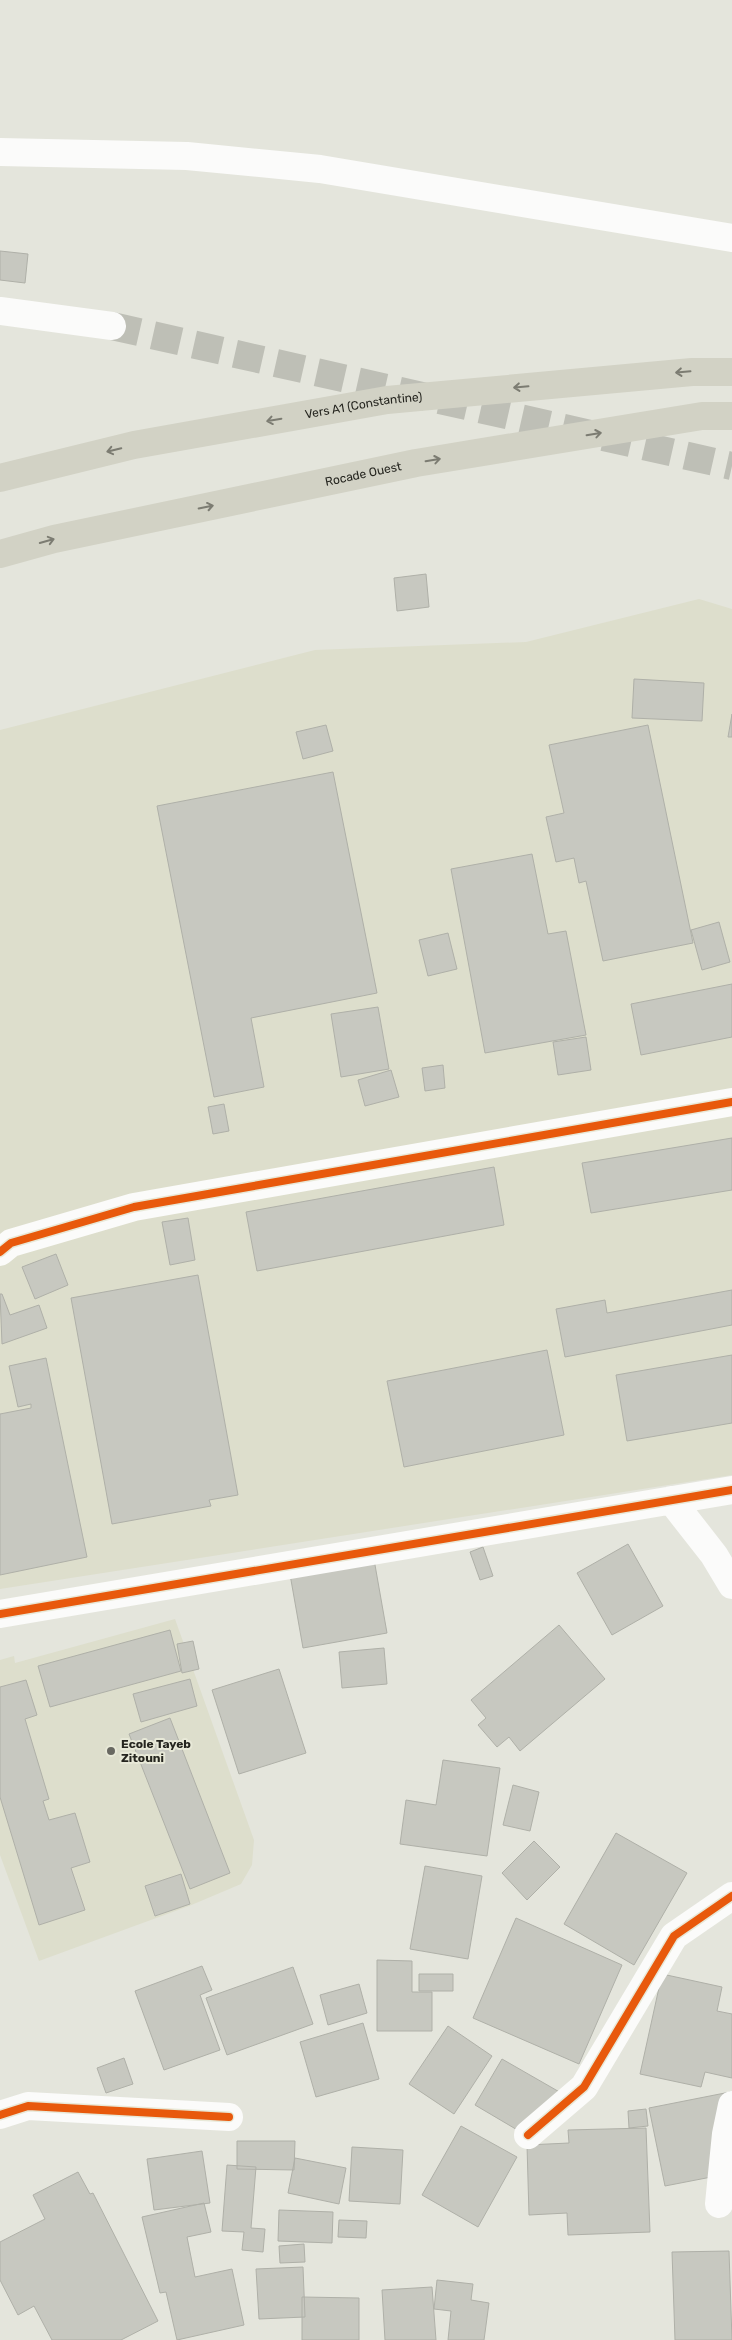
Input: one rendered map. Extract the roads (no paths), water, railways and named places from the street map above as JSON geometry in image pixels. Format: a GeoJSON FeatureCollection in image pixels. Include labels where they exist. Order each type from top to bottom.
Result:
{"type":"FeatureCollection","features":[{"type":"Feature","properties":{"kind":"highway","name":"Vers A1 (Constantine)"},"geometry":{"type":"LineString","coordinates":[[0,478],[134,445],[387,400],[692,372],[732,372]]}},
{"type":"Feature","properties":{"kind":"highway","name":"Rocade Ouest"},"geometry":{"type":"LineString","coordinates":[[0,554],[54,539],[416,463],[702,416],[732,416]]}},
{"type":"Feature","properties":{"kind":"street"},"geometry":{"type":"LineString","coordinates":[[0,152],[187,156],[311,168],[732,238]]}},
{"type":"Feature","properties":{"kind":"street"},"geometry":{"type":"LineString","coordinates":[[0,311],[112,326]]}},
{"type":"Feature","properties":{"kind":"street"},"geometry":{"type":"LineString","coordinates":[[0,1252],[11,1243],[134,1207],[732,1102]]}},
{"type":"Feature","properties":{"kind":"street"},"geometry":{"type":"LineString","coordinates":[[0,1614],[732,1490]]}},
{"type":"Feature","properties":{"kind":"street"},"geometry":{"type":"LineString","coordinates":[[671,1500],[714,1556],[732,1585]]}},
{"type":"Feature","properties":{"kind":"street"},"geometry":{"type":"LineString","coordinates":[[528,2135],[584,2087],[674,1936],[732,1896]]}},
{"type":"Feature","properties":{"kind":"street"},"geometry":{"type":"LineString","coordinates":[[719,2204],[726,2134],[732,2105]]}},
{"type":"Feature","properties":{"kind":"street"},"geometry":{"type":"LineString","coordinates":[[0,2115],[28,2106],[229,2117]]}},
{"type":"Feature","properties":{"kind":"tunnel"},"geometry":{"type":"LineString","coordinates":[[112,326],[732,466]]}},
{"type":"Feature","properties":{"kind":"place","name":"Ecole Tayeb Zitouni"},"geometry":{"type":"Point","coordinates":[111,1751]}}]}
